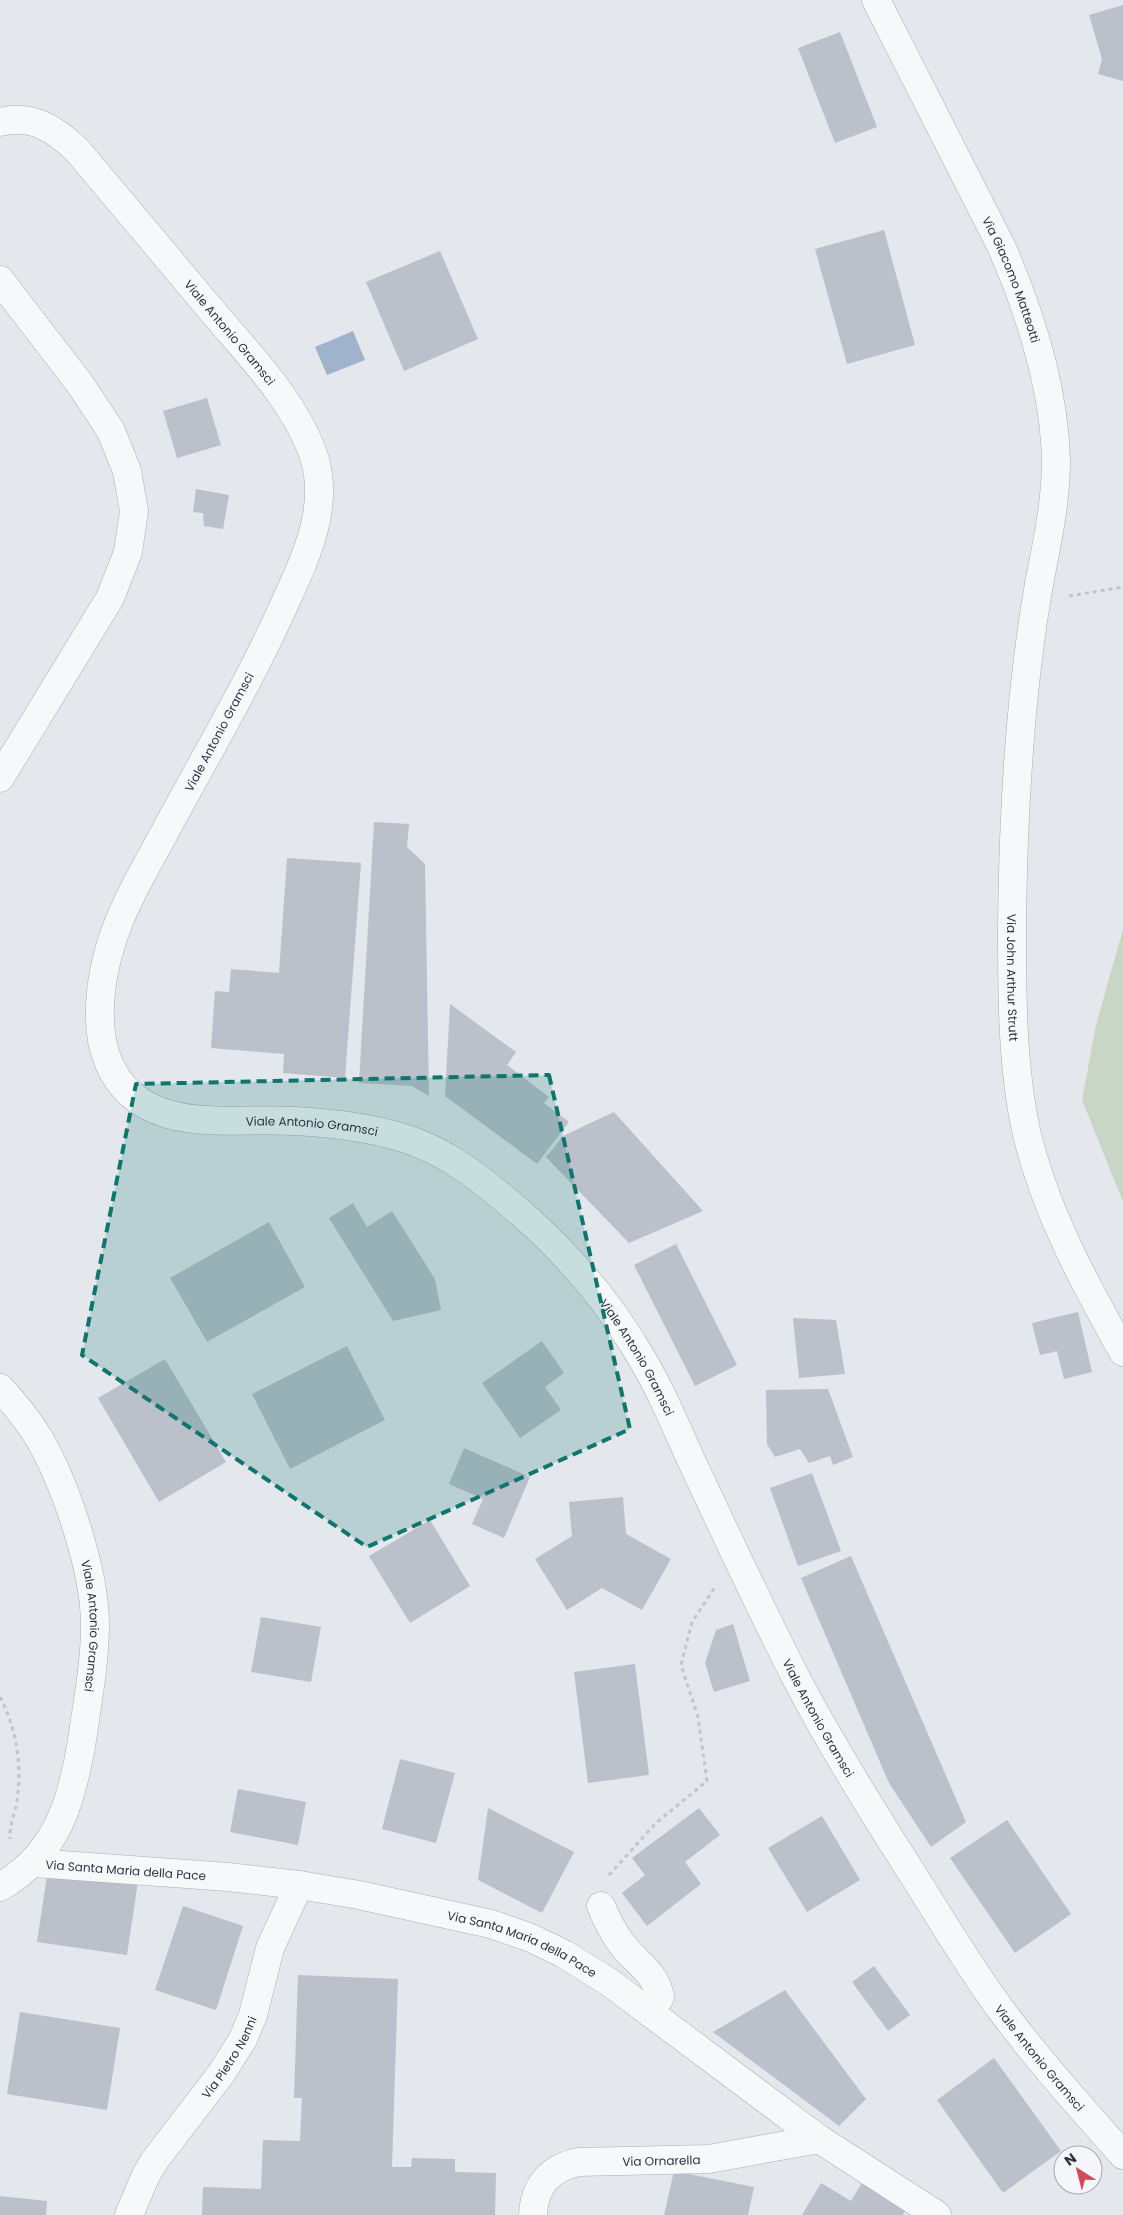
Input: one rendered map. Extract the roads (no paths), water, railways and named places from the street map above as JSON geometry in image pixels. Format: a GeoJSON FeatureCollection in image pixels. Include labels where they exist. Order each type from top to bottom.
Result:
{"type":"FeatureCollection","features":[{"type":"Feature","properties":{"kind":"street","name":"Via Giacomo Matteotti"},"geometry":{"type":"LineString","coordinates":[[876,0],[998,239],[1019,288],[1033,334],[1051,410],[1056,459],[1053,514],[1037,593]]}},
{"type":"Feature","properties":{"kind":"street","name":"Viale Antonio Gramsci"},"geometry":{"type":"LineString","coordinates":[[0,122],[16,119],[39,122],[64,138],[77,150],[276,387],[303,431],[314,456],[318,474],[318,501],[314,528],[298,575],[261,652],[131,895],[112,939],[103,980],[101,1020],[101,1038],[110,1068],[126,1090],[149,1106],[170,1116],[202,1120],[309,1122],[388,1134],[413,1141],[440,1153],[464,1167],[496,1192],[543,1234],[581,1272],[623,1328],[654,1381],[795,1676],[843,1764],[968,1963],[1005,2016],[1042,2062],[1123,2155]]}},
{"type":"Feature","properties":{"kind":"street"},"geometry":{"type":"LineString","coordinates":[[0,280],[80,384],[111,431],[127,471],[134,511],[128,552],[110,598],[0,778]]}},
{"type":"Feature","properties":{"kind":"street","name":"Via John Arthur Strutt"},"geometry":{"type":"LineString","coordinates":[[1037,593],[1020,719],[1014,840],[1012,962],[1018,1080],[1026,1130],[1043,1189],[1073,1255],[1123,1352]]}},
{"type":"Feature","properties":{"kind":"street","name":"Viale Antonio Gramsci"},"geometry":{"type":"LineString","coordinates":[[0,1388],[33,1428],[54,1468],[82,1548],[94,1606],[92,1666],[74,1788],[61,1820],[34,1862],[0,1887]]}},
{"type":"Feature","properties":{"kind":"street","name":"Via Santa Maria della Pace"},"geometry":{"type":"LineString","coordinates":[[34,1862],[228,1876],[299,1885],[368,1897],[506,1928],[531,1938],[593,1971],[818,2139],[936,2215]]}},
{"type":"Feature","properties":{"kind":"street","name":"Via Pietro Nenni"},"geometry":{"type":"LineString","coordinates":[[129,2215],[146,2175],[155,2160],[221,2074],[243,2039],[253,2015],[270,1948],[299,1885]]}},
{"type":"Feature","properties":{"kind":"street"},"geometry":{"type":"LineString","coordinates":[[601,1906],[607,1922],[618,1938],[648,1971],[658,1986],[660,1997],[650,2013]]}},
{"type":"Feature","properties":{"kind":"street","name":"Via Ornarella"},"geometry":{"type":"LineString","coordinates":[[533,2215],[536,2195],[540,2187],[552,2173],[568,2164],[709,2159],[818,2139]]}},
{"type":"Feature","properties":{"kind":"water"},"geometry":{"type":"Polygon","coordinates":[[[353,331],[365,360],[327,375],[315,347],[353,331]]]}}]}
